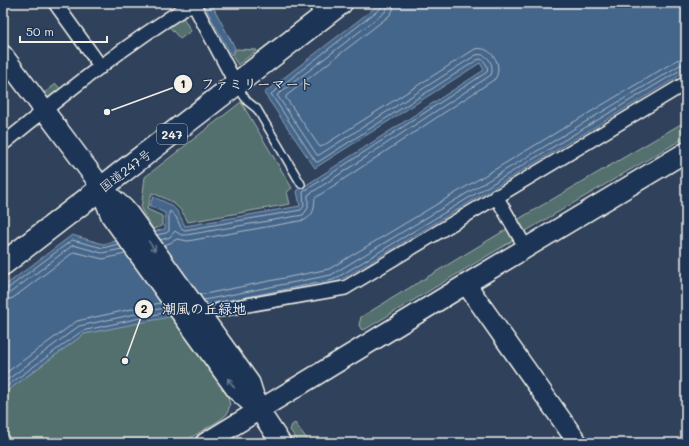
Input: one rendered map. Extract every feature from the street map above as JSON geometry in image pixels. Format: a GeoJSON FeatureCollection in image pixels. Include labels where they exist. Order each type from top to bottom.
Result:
{"type":"FeatureCollection","features":[{"type":"Feature","properties":{"kind":"highway","name":"国道247号"},"geometry":{"type":"LineString","coordinates":[[3,264],[236,84],[316,11],[341,3]]}},
{"type":"Feature","properties":{"kind":"street"},"geometry":{"type":"LineString","coordinates":[[55,3],[101,67]]}},
{"type":"Feature","properties":{"kind":"street"},"geometry":{"type":"LineString","coordinates":[[3,144],[101,67],[193,3],[236,84]]}},
{"type":"Feature","properties":{"kind":"street"},"geometry":{"type":"LineString","coordinates":[[3,55],[45,110],[100,188],[124,208],[122,219],[194,319],[237,391],[259,410],[281,443]]}},
{"type":"Feature","properties":{"kind":"street"},"geometry":{"type":"LineString","coordinates":[[219,310],[345,288],[686,83]]}},
{"type":"Feature","properties":{"kind":"street"},"geometry":{"type":"LineString","coordinates":[[205,443],[686,152]]}},
{"type":"Feature","properties":{"kind":"street"},"geometry":{"type":"LineString","coordinates":[[496,196],[526,248]]}},
{"type":"Feature","properties":{"kind":"street"},"geometry":{"type":"LineString","coordinates":[[466,284],[578,443]]}},
{"type":"Feature","properties":{"kind":"lane"},"geometry":{"type":"LineString","coordinates":[[236,84],[247,101],[257,109],[301,184]]}},
{"type":"Feature","properties":{"kind":"green space"},"geometry":{"type":"Polygon","coordinates":[[[181,14],[191,31],[180,39],[167,24],[181,14]]]}},
{"type":"Feature","properties":{"kind":"green space"},"geometry":{"type":"Polygon","coordinates":[[[236,49],[257,50],[238,65],[232,56],[236,49]]]}},
{"type":"Feature","properties":{"kind":"green space"},"geometry":{"type":"Polygon","coordinates":[[[56,84],[62,91],[50,100],[44,93],[56,84]]]}},
{"type":"Feature","properties":{"kind":"green space"},"geometry":{"type":"Polygon","coordinates":[[[241,102],[292,188],[287,192],[290,204],[188,222],[185,216],[173,203],[152,193],[147,209],[162,216],[162,226],[153,229],[141,209],[145,177],[241,102]]]}},
{"type":"Feature","properties":{"kind":"green space"},"geometry":{"type":"Polygon","coordinates":[[[686,121],[686,137],[526,231],[520,225],[517,220],[686,121]]]}},
{"type":"Feature","properties":{"kind":"green space"},"geometry":{"type":"Polygon","coordinates":[[[507,229],[512,233],[512,241],[364,330],[361,329],[359,325],[361,317],[507,229]]]}},
{"type":"Feature","properties":{"kind":"green space"},"geometry":{"type":"Polygon","coordinates":[[[170,316],[228,397],[230,405],[227,414],[220,420],[182,443],[3,443],[3,394],[84,334],[170,316]]]}},
{"type":"Feature","properties":{"kind":"green space"},"geometry":{"type":"Polygon","coordinates":[[[295,423],[310,443],[299,443],[290,430],[292,425],[295,423]]]}},
{"type":"Feature","properties":{"kind":"water"},"geometry":{"type":"Polygon","coordinates":[[[206,3],[211,3],[235,48],[231,55],[204,5],[206,3]]]}},
{"type":"Feature","properties":{"kind":"water"},"geometry":{"type":"Polygon","coordinates":[[[381,3],[686,3],[686,72],[334,284],[84,334],[3,394],[3,287],[72,235],[103,244],[165,229],[165,213],[150,206],[153,197],[170,204],[179,214],[185,226],[300,206],[297,191],[484,70],[480,63],[315,168],[264,93],[381,3]]]}},
{"type":"Feature","properties":{"kind":"place","name":"ファミリーマート"},"geometry":{"type":"Point","coordinates":[107,112]}},
{"type":"Feature","properties":{"kind":"place","name":"潮風の丘緑地"},"geometry":{"type":"Point","coordinates":[125,361]}}]}
